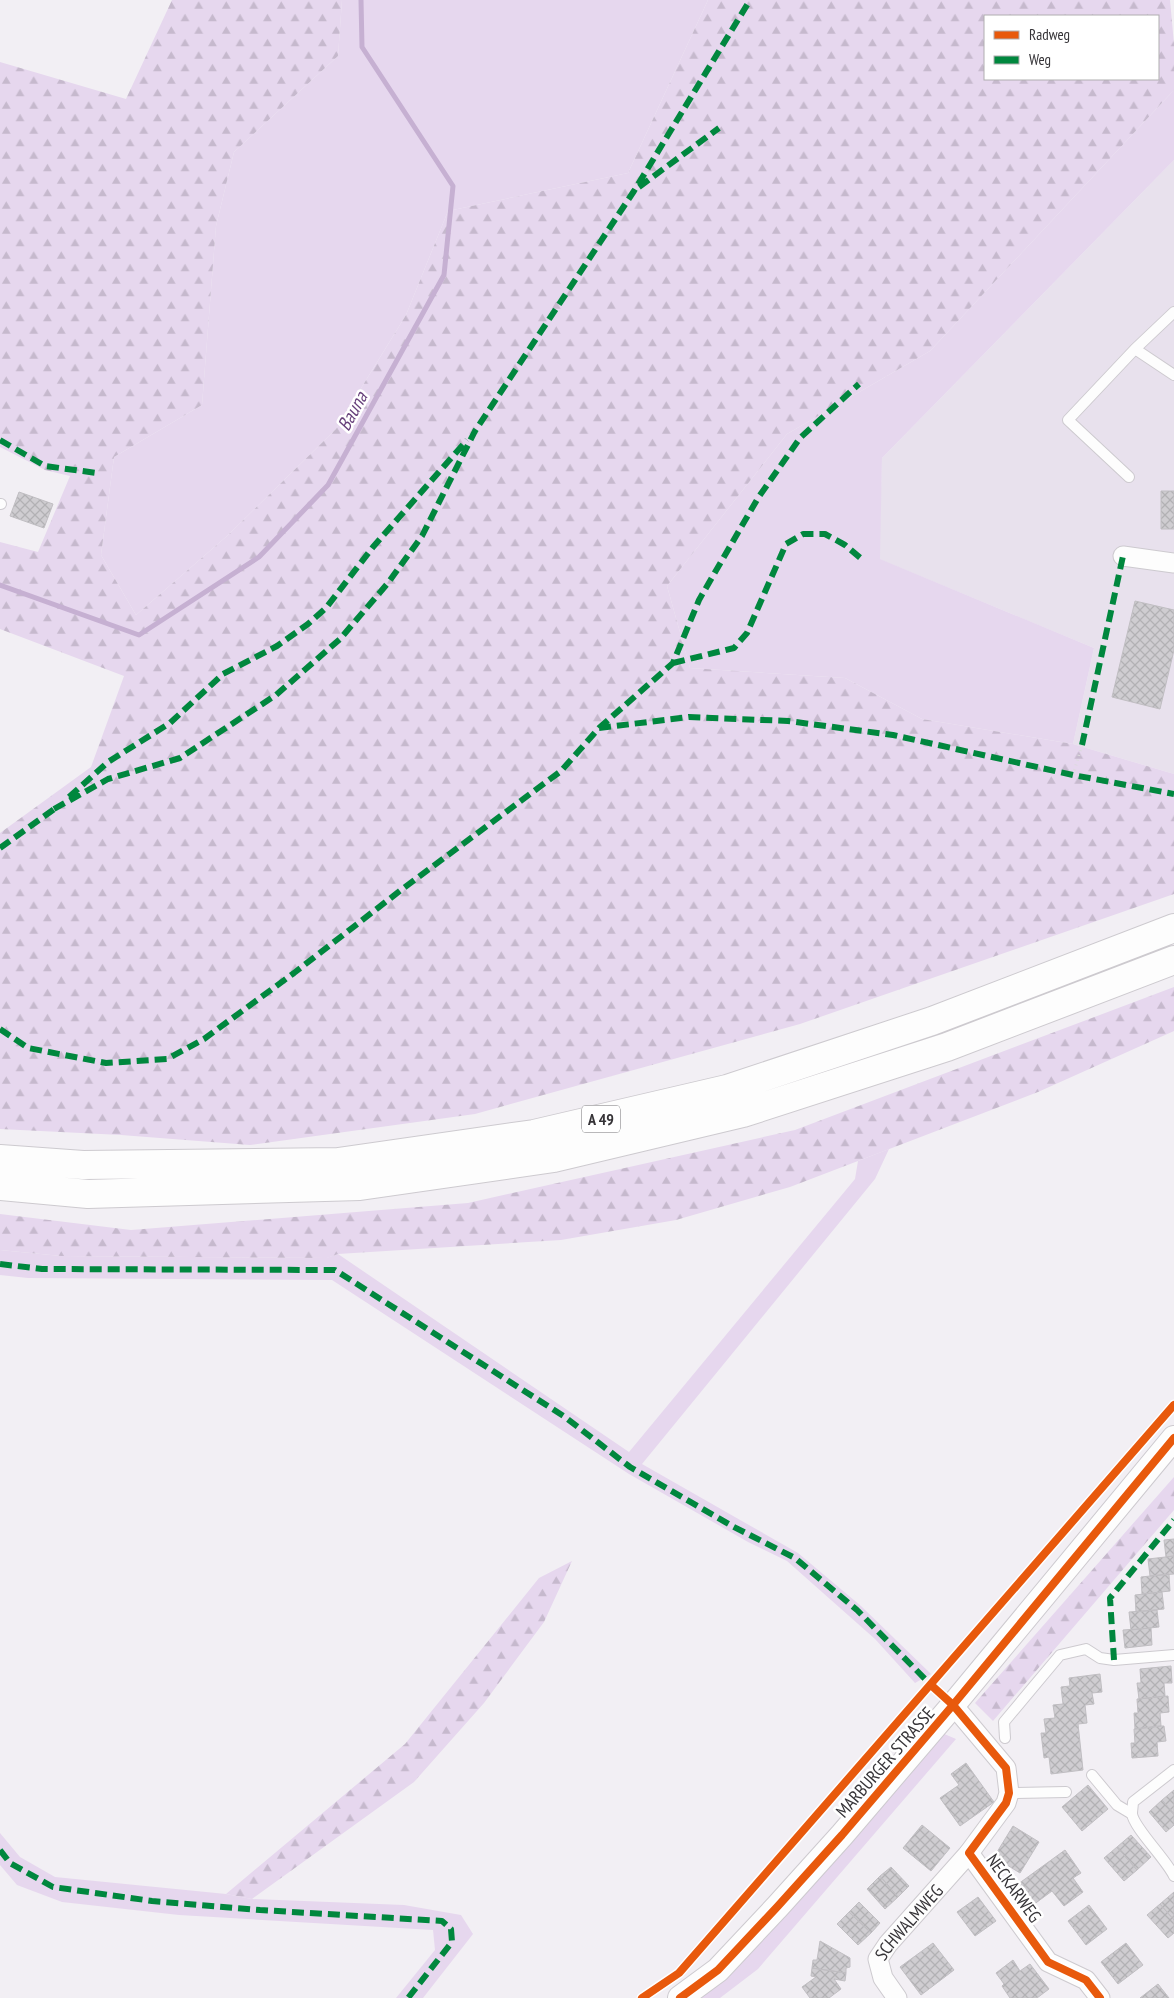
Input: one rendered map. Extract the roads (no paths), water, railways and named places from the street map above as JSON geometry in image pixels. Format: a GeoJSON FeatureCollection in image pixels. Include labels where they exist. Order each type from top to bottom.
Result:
{"type":"FeatureCollection","features":[{"type":"Feature","properties":{"kind":"highway","name":"A 49"},"geometry":{"type":"LineString","coordinates":[[0,1159],[83,1165],[338,1162],[534,1134],[727,1089],[932,1021],[1174,928]]}},
{"type":"Feature","properties":{"kind":"highway","name":"A 49"},"geometry":{"type":"LineString","coordinates":[[0,1186],[88,1194],[360,1186],[554,1158],[743,1113],[938,1050],[1174,960]]}},
{"type":"Feature","properties":{"kind":"street"},"geometry":{"type":"LineString","coordinates":[[1123,556],[1174,563]]}},
{"type":"Feature","properties":{"kind":"street","name":"MARBURGER STRASSE"},"geometry":{"type":"LineString","coordinates":[[680,1998],[718,1970],[778,1906],[953,1705],[1174,1438]]}},
{"type":"Feature","properties":{"kind":"street"},"geometry":{"type":"LineString","coordinates":[[953,1705],[1006,1768],[1009,1792]]}},
{"type":"Feature","properties":{"kind":"street","name":"NECKARWEG"},"geometry":{"type":"LineString","coordinates":[[1009,1792],[1006,1803],[969,1853],[1048,1962],[1086,1980],[1100,1998]]}},
{"type":"Feature","properties":{"kind":"street","name":"SCHWALMWEG"},"geometry":{"type":"LineString","coordinates":[[898,1998],[883,1978],[878,1959],[888,1944],[969,1853]]}},
{"type":"Feature","properties":{"kind":"lane"},"geometry":{"type":"LineString","coordinates":[[1129,477],[1068,420],[1174,312]]}},
{"type":"Feature","properties":{"kind":"lane"},"geometry":{"type":"LineString","coordinates":[[1136,349],[1174,375]]}},
{"type":"Feature","properties":{"kind":"lane"},"geometry":{"type":"LineString","coordinates":[[1005,1738],[1004,1722],[1060,1655],[1086,1649],[1100,1658],[1114,1660],[1174,1655]]}},
{"type":"Feature","properties":{"kind":"lane"},"geometry":{"type":"LineString","coordinates":[[1174,1770],[1133,1802],[1132,1814],[1136,1824],[1170,1867],[1174,1876]]}},
{"type":"Feature","properties":{"kind":"lane"},"geometry":{"type":"LineString","coordinates":[[1092,1775],[1117,1804],[1132,1814]]}},
{"type":"Feature","properties":{"kind":"lane"},"geometry":{"type":"LineString","coordinates":[[1009,1792],[1066,1792]]}},
{"type":"Feature","properties":{"kind":"waterway","name":"Bauna"},"geometry":{"type":"LineString","coordinates":[[0,585],[139,635],[259,557],[328,485],[444,275],[453,186],[362,47],[361,0]]}}]}
